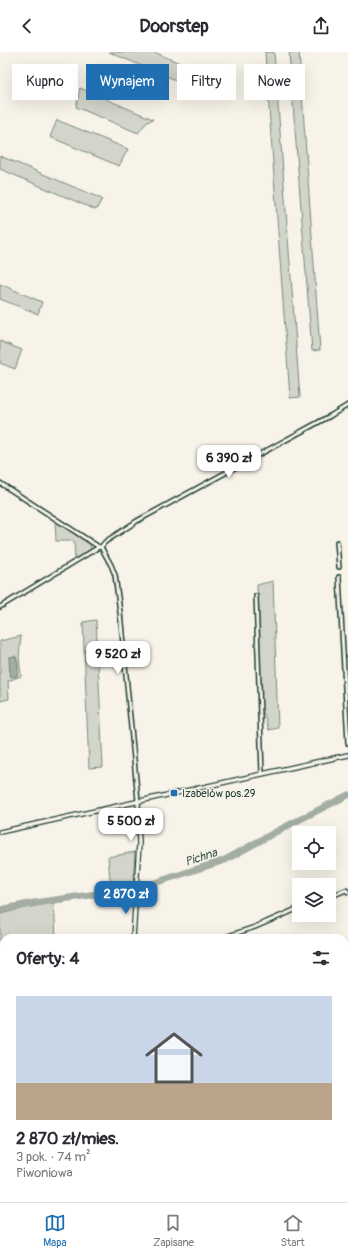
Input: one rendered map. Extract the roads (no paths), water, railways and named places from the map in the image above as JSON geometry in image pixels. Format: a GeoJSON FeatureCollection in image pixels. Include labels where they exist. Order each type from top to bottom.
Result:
{"type":"FeatureCollection","features":[{"type":"Feature","properties":{"kind":"street"},"geometry":{"type":"LineString","coordinates":[[0,606],[100,547],[105,542],[137,521],[330,416],[348,404]]}},
{"type":"Feature","properties":{"kind":"street"},"geometry":{"type":"LineString","coordinates":[[0,483],[100,547],[111,564],[116,582],[120,612],[138,801],[139,844],[133,934]]}},
{"type":"Feature","properties":{"kind":"street"},"geometry":{"type":"LineString","coordinates":[[337,542],[339,567]]}},
{"type":"Feature","properties":{"kind":"street"},"geometry":{"type":"LineString","coordinates":[[339,577],[348,743]]}},
{"type":"Feature","properties":{"kind":"street"},"geometry":{"type":"LineString","coordinates":[[256,596],[262,774]]}},
{"type":"Feature","properties":{"kind":"street"},"geometry":{"type":"LineString","coordinates":[[0,832],[348,755]]}},
{"type":"Feature","properties":{"kind":"street"},"geometry":{"type":"LineString","coordinates":[[336,894],[347,890]]}},
{"type":"Feature","properties":{"kind":"street"},"geometry":{"type":"LineString","coordinates":[[234,934],[255,927],[292,911]]}},
{"type":"Feature","properties":{"kind":"waterway","name":"Pichna"},"geometry":{"type":"LineString","coordinates":[[0,910],[34,903],[139,888],[225,860],[281,829],[348,795]]}},
{"type":"Feature","properties":{"kind":"place","name":"Izabelów pos.29"},"geometry":{"type":"Point","coordinates":[174,793]}}]}
